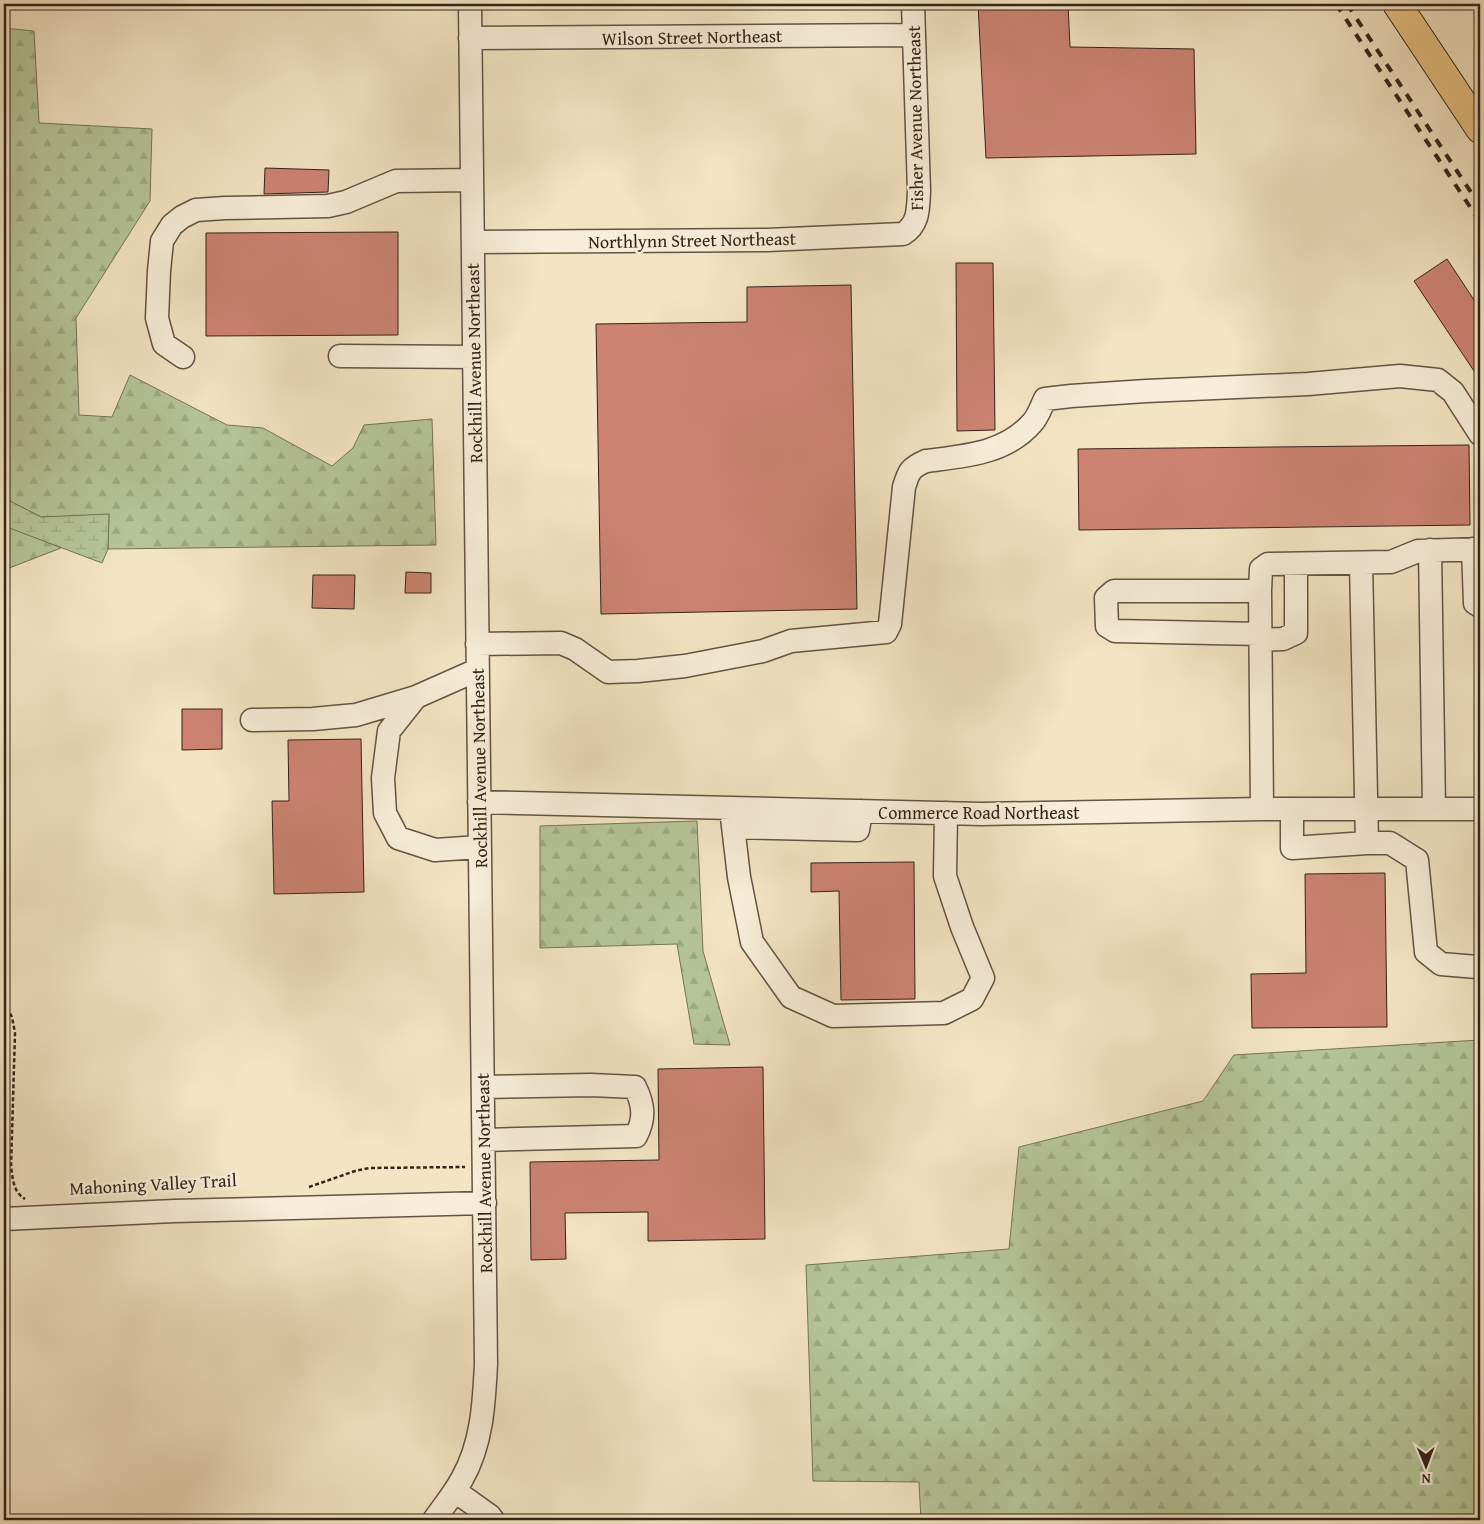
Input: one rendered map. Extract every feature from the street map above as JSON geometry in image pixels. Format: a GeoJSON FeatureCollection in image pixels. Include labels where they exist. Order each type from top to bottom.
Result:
{"type":"FeatureCollection","features":[{"type":"Feature","properties":{"kind":"main road"},"geometry":{"type":"LineString","coordinates":[[1397,4],[1480,129]]}},
{"type":"Feature","properties":{"kind":"street","name":"Rockhill Avenue Northeast"},"geometry":{"type":"LineString","coordinates":[[434,1520],[455,1491],[474,1454],[485,1398],[486,1364],[470,4]]}},
{"type":"Feature","properties":{"kind":"street","name":"Fisher Avenue Northeast"},"geometry":{"type":"LineString","coordinates":[[910,230],[915,224],[919,191],[913,4]]}},
{"type":"Feature","properties":{"kind":"street","name":"Wilson Street Northeast"},"geometry":{"type":"LineString","coordinates":[[470,38],[914,35]]}},
{"type":"Feature","properties":{"kind":"street"},"geometry":{"type":"LineString","coordinates":[[183,357],[164,344],[157,318],[162,241],[172,225],[182,217],[196,210],[328,206],[346,202],[396,181],[472,180]]}},
{"type":"Feature","properties":{"kind":"street","name":"Northlynn Street Northeast"},"geometry":{"type":"LineString","coordinates":[[473,242],[767,240],[895,235],[903,234],[910,230]]}},
{"type":"Feature","properties":{"kind":"street"},"geometry":{"type":"LineString","coordinates":[[340,356],[474,357]]}},
{"type":"Feature","properties":{"kind":"street"},"geometry":{"type":"LineString","coordinates":[[477,644],[561,643],[575,649],[608,672],[685,666],[762,651],[791,641],[886,632],[890,624],[904,487],[909,470],[926,461],[991,450],[1016,439],[1034,422],[1046,399],[1146,391],[1308,384],[1400,376],[1438,380],[1453,392],[1480,434]]}},
{"type":"Feature","properties":{"kind":"street"},"geometry":{"type":"LineString","coordinates":[[1262,809],[1261,568],[1268,564],[1391,562],[1418,551],[1477,549],[1475,603],[1480,606]]}},
{"type":"Feature","properties":{"kind":"street"},"geometry":{"type":"LineString","coordinates":[[1430,550],[1434,810]]}},
{"type":"Feature","properties":{"kind":"street"},"geometry":{"type":"LineString","coordinates":[[1361,563],[1367,843]]}},
{"type":"Feature","properties":{"kind":"street"},"geometry":{"type":"LineString","coordinates":[[1260,591],[1114,591],[1106,598],[1107,626],[1115,631],[1260,637],[1283,640],[1296,633],[1296,564]]}},
{"type":"Feature","properties":{"kind":"street"},"geometry":{"type":"LineString","coordinates":[[252,720],[313,719],[356,715],[416,697],[477,670]]}},
{"type":"Feature","properties":{"kind":"street"},"geometry":{"type":"LineString","coordinates":[[416,697],[389,730],[383,778],[385,813],[398,838],[435,850],[479,846]]}},
{"type":"Feature","properties":{"kind":"street","name":"Commerce Road Northeast"},"geometry":{"type":"LineString","coordinates":[[479,802],[732,818],[861,811],[982,814],[1262,809],[1480,809]]}},
{"type":"Feature","properties":{"kind":"street"},"geometry":{"type":"LineString","coordinates":[[1292,809],[1292,848],[1390,843],[1417,860],[1426,952],[1441,964],[1477,967],[1480,965]]}},
{"type":"Feature","properties":{"kind":"street"},"geometry":{"type":"LineString","coordinates":[[732,818],[739,877],[752,942],[791,997],[833,1016],[944,1013],[972,999],[983,978],[962,927],[945,876],[946,813]]}},
{"type":"Feature","properties":{"kind":"street"},"geometry":{"type":"LineString","coordinates":[[483,1087],[635,1087],[642,1100],[642,1124],[636,1136],[484,1140]]}},
{"type":"Feature","properties":{"kind":"street"},"geometry":{"type":"LineString","coordinates":[[4,1219],[174,1211],[485,1203]]}},
{"type":"Feature","properties":{"kind":"street"},"geometry":{"type":"LineString","coordinates":[[455,1491],[493,1520]]}},
{"type":"Feature","properties":{"kind":"path"},"geometry":{"type":"LineString","coordinates":[[4,557],[7,602],[4,731]]}},
{"type":"Feature","properties":{"kind":"path"},"geometry":{"type":"LineString","coordinates":[[4,1002],[12,1017],[15,1033],[11,1167],[13,1184],[19,1195],[27,1200]]}},
{"type":"Feature","properties":{"kind":"path"},"geometry":{"type":"LineString","coordinates":[[301,1188],[310,1187],[355,1171],[379,1167],[484,1167]]}},
{"type":"Feature","properties":{"kind":"green space"},"geometry":{"type":"Polygon","coordinates":[[[4,28],[34,31],[39,123],[152,129],[150,201],[76,318],[79,415],[112,417],[130,375],[227,425],[263,428],[332,466],[353,448],[364,425],[432,419],[436,545],[108,549],[109,515],[41,517],[4,498],[4,28]]]}},
{"type":"Feature","properties":{"kind":"green space"},"geometry":{"type":"Polygon","coordinates":[[[4,498],[41,517],[109,514],[108,549],[102,563],[4,526],[4,498]]]}},
{"type":"Feature","properties":{"kind":"green space"},"geometry":{"type":"Polygon","coordinates":[[[4,523],[61,548],[4,570],[4,523]]]}},
{"type":"Feature","properties":{"kind":"green space"},"geometry":{"type":"Polygon","coordinates":[[[697,821],[703,951],[730,1045],[694,1044],[677,944],[540,948],[540,826],[697,821]]]}},
{"type":"Feature","properties":{"kind":"green space"},"geometry":{"type":"Polygon","coordinates":[[[1480,1040],[1480,1520],[921,1520],[919,1482],[813,1481],[806,1265],[1009,1249],[1019,1147],[1203,1101],[1234,1055],[1480,1040]]]}},
{"type":"Feature","properties":{"kind":"building"},"geometry":{"type":"Polygon","coordinates":[[[978,4],[1068,4],[1070,47],[1194,49],[1196,154],[986,158],[978,4]]]}},
{"type":"Feature","properties":{"kind":"building"},"geometry":{"type":"Polygon","coordinates":[[[265,168],[329,170],[328,192],[264,194],[265,168]]]}},
{"type":"Feature","properties":{"kind":"building"},"geometry":{"type":"Polygon","coordinates":[[[398,232],[398,335],[206,336],[206,233],[398,232]]]}},
{"type":"Feature","properties":{"kind":"building"},"geometry":{"type":"Polygon","coordinates":[[[1447,259],[1480,309],[1480,380],[1414,281],[1447,259]]]}},
{"type":"Feature","properties":{"kind":"building"},"geometry":{"type":"Polygon","coordinates":[[[956,263],[993,263],[995,430],[957,431],[956,263]]]}},
{"type":"Feature","properties":{"kind":"building"},"geometry":{"type":"Polygon","coordinates":[[[851,285],[857,609],[601,614],[596,324],[747,322],[747,287],[851,285]]]}},
{"type":"Feature","properties":{"kind":"building"},"geometry":{"type":"Polygon","coordinates":[[[1469,445],[1470,525],[1079,530],[1078,449],[1469,445]]]}},
{"type":"Feature","properties":{"kind":"building"},"geometry":{"type":"Polygon","coordinates":[[[406,572],[431,573],[431,593],[405,593],[406,572]]]}},
{"type":"Feature","properties":{"kind":"building"},"geometry":{"type":"Polygon","coordinates":[[[313,575],[355,575],[354,609],[312,608],[313,575]]]}},
{"type":"Feature","properties":{"kind":"building"},"geometry":{"type":"Polygon","coordinates":[[[182,709],[222,709],[222,749],[182,750],[182,709]]]}},
{"type":"Feature","properties":{"kind":"building"},"geometry":{"type":"Polygon","coordinates":[[[361,739],[364,892],[274,894],[272,801],[289,801],[288,740],[361,739]]]}},
{"type":"Feature","properties":{"kind":"building"},"geometry":{"type":"Polygon","coordinates":[[[914,862],[915,999],[841,1000],[839,891],[811,892],[811,863],[914,862]]]}},
{"type":"Feature","properties":{"kind":"building"},"geometry":{"type":"Polygon","coordinates":[[[1385,873],[1387,1027],[1252,1028],[1251,974],[1306,973],[1305,874],[1385,873]]]}},
{"type":"Feature","properties":{"kind":"building"},"geometry":{"type":"Polygon","coordinates":[[[763,1067],[765,1239],[648,1241],[648,1212],[565,1213],[566,1259],[531,1260],[530,1162],[659,1160],[658,1069],[763,1067]]]}},
{"type":"Feature","properties":{"kind":"railway"},"geometry":{"type":"LineString","coordinates":[[1336,4],[1480,222]]}},
{"type":"Feature","properties":{"kind":"railway"},"geometry":{"type":"LineString","coordinates":[[1347,4],[1480,206]]}}]}
